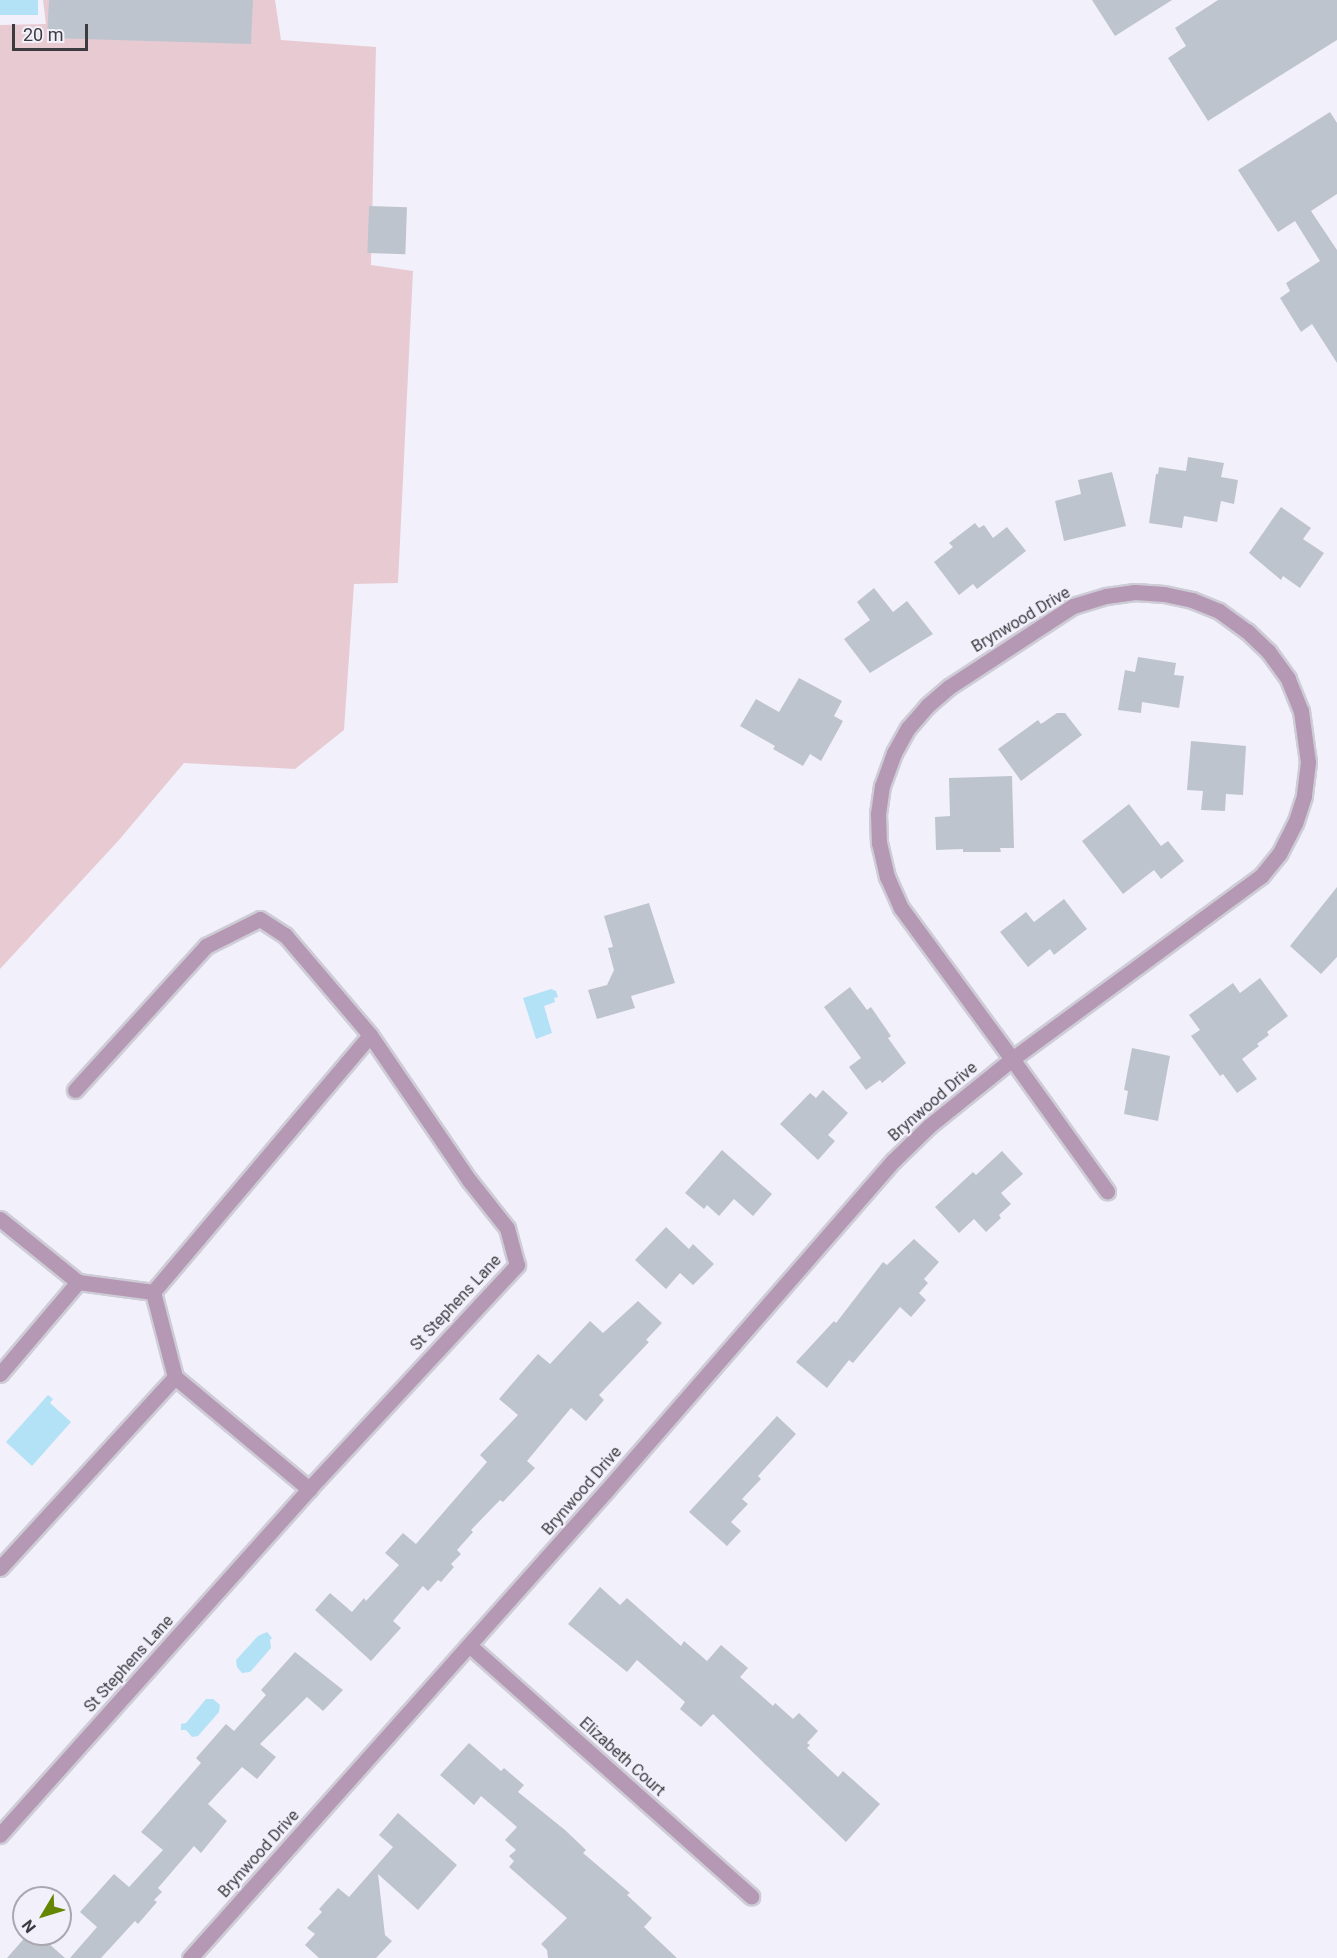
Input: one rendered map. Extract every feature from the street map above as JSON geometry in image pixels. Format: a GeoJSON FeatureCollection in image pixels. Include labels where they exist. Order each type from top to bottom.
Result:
{"type":"FeatureCollection","features":[{"type":"Feature","properties":{"kind":"street","name":"Brynwood Drive"},"geometry":{"type":"LineString","coordinates":[[190,1958],[469,1645],[894,1161],[929,1126],[1012,1059],[1261,876],[1279,854],[1295,824],[1304,796],[1308,762],[1301,711],[1288,679],[1268,651],[1247,630],[1219,611],[1192,600],[1164,594],[1135,592],[1106,596],[1073,606],[949,687],[927,706],[908,728],[894,753],[882,786],[878,814],[879,843],[886,877],[901,908],[1012,1059],[1107,1191]]}},
{"type":"Feature","properties":{"kind":"street","name":"St Stephens Lane"},"geometry":{"type":"LineString","coordinates":[[0,1835],[309,1489],[517,1265],[507,1228],[469,1180],[370,1035],[285,935],[260,919],[206,946],[75,1090]]}},
{"type":"Feature","properties":{"kind":"street"},"geometry":{"type":"LineString","coordinates":[[153,1292],[370,1035]]}},
{"type":"Feature","properties":{"kind":"street"},"geometry":{"type":"LineString","coordinates":[[0,1220],[78,1282],[153,1292]]}},
{"type":"Feature","properties":{"kind":"street"},"geometry":{"type":"LineString","coordinates":[[0,1374],[78,1282]]}},
{"type":"Feature","properties":{"kind":"street"},"geometry":{"type":"LineString","coordinates":[[153,1292],[175,1377],[309,1489]]}},
{"type":"Feature","properties":{"kind":"street"},"geometry":{"type":"LineString","coordinates":[[0,1568],[175,1377]]}},
{"type":"Feature","properties":{"kind":"street","name":"Elizabeth Court"},"geometry":{"type":"LineString","coordinates":[[469,1645],[751,1896]]}},
{"type":"Feature","properties":{"kind":"shaded area"},"geometry":{"type":"Polygon","coordinates":[[[43,0],[275,0],[281,40],[376,47],[371,265],[413,271],[398,583],[354,584],[344,730],[295,769],[184,763],[119,840],[0,969],[0,25],[46,24],[43,0]]]}},
{"type":"Feature","properties":{"kind":"water"},"geometry":{"type":"Polygon","coordinates":[[[0,0],[38,0],[38,15],[0,15],[0,0]]]}},
{"type":"Feature","properties":{"kind":"water"},"geometry":{"type":"Polygon","coordinates":[[[551,989],[556,991],[558,997],[554,998],[555,1002],[544,1006],[552,1033],[536,1039],[523,998],[551,989]]]}},
{"type":"Feature","properties":{"kind":"water"},"geometry":{"type":"Polygon","coordinates":[[[48,1395],[53,1399],[50,1403],[71,1422],[32,1466],[6,1442],[48,1395]]]}},
{"type":"Feature","properties":{"kind":"water"},"geometry":{"type":"Polygon","coordinates":[[[267,1632],[272,1638],[271,1648],[250,1672],[242,1673],[237,1667],[236,1660],[258,1636],[267,1632]]]}},
{"type":"Feature","properties":{"kind":"water"},"geometry":{"type":"Polygon","coordinates":[[[206,1699],[213,1699],[220,1705],[219,1712],[198,1736],[192,1737],[186,1730],[181,1730],[181,1724],[186,1723],[206,1699]]]}},
{"type":"Feature","properties":{"kind":"building"},"geometry":{"type":"Polygon","coordinates":[[[49,0],[253,0],[251,44],[47,38],[49,0]]]}},
{"type":"Feature","properties":{"kind":"building"},"geometry":{"type":"Polygon","coordinates":[[[1092,0],[1172,0],[1115,36],[1092,0]]]}},
{"type":"Feature","properties":{"kind":"building"},"geometry":{"type":"Polygon","coordinates":[[[1218,0],[1337,0],[1337,40],[1208,121],[1168,58],[1186,46],[1175,28],[1218,0]]]}},
{"type":"Feature","properties":{"kind":"building"},"geometry":{"type":"Polygon","coordinates":[[[1330,112],[1337,123],[1337,194],[1311,211],[1337,250],[1337,363],[1312,324],[1301,332],[1280,298],[1290,291],[1286,283],[1320,261],[1295,221],[1278,232],[1238,170],[1330,112]]]}},
{"type":"Feature","properties":{"kind":"building"},"geometry":{"type":"Polygon","coordinates":[[[369,206],[407,207],[405,254],[367,253],[369,206]]]}},
{"type":"Feature","properties":{"kind":"building"},"geometry":{"type":"Polygon","coordinates":[[[1188,457],[1224,463],[1221,477],[1238,480],[1234,504],[1221,501],[1217,522],[1184,516],[1182,528],[1149,523],[1159,467],[1186,471],[1188,457]]]}},
{"type":"Feature","properties":{"kind":"building"},"geometry":{"type":"Polygon","coordinates":[[[1112,472],[1126,526],[1064,541],[1055,501],[1081,494],[1078,480],[1112,472]]]}},
{"type":"Feature","properties":{"kind":"building"},"geometry":{"type":"Polygon","coordinates":[[[1281,507],[1311,528],[1303,539],[1324,553],[1300,588],[1283,576],[1281,580],[1249,553],[1281,507]]]}},
{"type":"Feature","properties":{"kind":"building"},"geometry":{"type":"Polygon","coordinates":[[[975,523],[979,528],[984,525],[993,538],[1007,527],[1026,551],[977,589],[973,584],[959,595],[934,562],[953,547],[949,543],[975,523]]]}},
{"type":"Feature","properties":{"kind":"building"},"geometry":{"type":"Polygon","coordinates":[[[874,588],[893,612],[907,601],[933,634],[870,673],[844,639],[870,620],[857,602],[874,588]]]}},
{"type":"Feature","properties":{"kind":"building"},"geometry":{"type":"Polygon","coordinates":[[[1138,657],[1176,663],[1174,675],[1184,676],[1179,708],[1142,702],[1141,713],[1118,710],[1125,670],[1135,672],[1138,657]]]}},
{"type":"Feature","properties":{"kind":"building"},"geometry":{"type":"Polygon","coordinates":[[[799,678],[842,701],[834,716],[843,721],[821,761],[810,754],[803,766],[773,749],[775,746],[740,726],[756,699],[779,712],[799,678]]]}},
{"type":"Feature","properties":{"kind":"building"},"geometry":{"type":"Polygon","coordinates":[[[1057,713],[1065,713],[1082,735],[1021,781],[998,749],[1038,720],[1041,724],[1057,713]]]}},
{"type":"Feature","properties":{"kind":"building"},"geometry":{"type":"Polygon","coordinates":[[[1191,741],[1246,746],[1243,795],[1226,794],[1225,811],[1201,810],[1203,791],[1187,790],[1191,741]]]}},
{"type":"Feature","properties":{"kind":"building"},"geometry":{"type":"Polygon","coordinates":[[[1012,776],[1014,848],[1000,848],[1001,852],[963,852],[963,849],[936,850],[935,817],[950,816],[949,778],[1012,776]]]}},
{"type":"Feature","properties":{"kind":"building"},"geometry":{"type":"Polygon","coordinates":[[[1129,804],[1161,846],[1168,841],[1184,861],[1161,879],[1154,870],[1123,894],[1082,841],[1129,804]]]}},
{"type":"Feature","properties":{"kind":"building"},"geometry":{"type":"Polygon","coordinates":[[[1337,887],[1337,957],[1321,974],[1290,946],[1337,887]]]}},
{"type":"Feature","properties":{"kind":"building"},"geometry":{"type":"Polygon","coordinates":[[[1064,899],[1087,929],[1054,955],[1050,949],[1028,967],[1000,932],[1026,912],[1034,922],[1064,899]]]}},
{"type":"Feature","properties":{"kind":"building"},"geometry":{"type":"Polygon","coordinates":[[[649,903],[675,983],[631,996],[635,1008],[597,1019],[588,990],[607,985],[614,970],[608,948],[613,947],[604,916],[649,903]]]}},
{"type":"Feature","properties":{"kind":"building"},"geometry":{"type":"Polygon","coordinates":[[[1260,978],[1288,1016],[1267,1032],[1269,1035],[1257,1044],[1259,1046],[1242,1059],[1257,1079],[1237,1093],[1223,1074],[1220,1076],[1191,1036],[1200,1030],[1189,1015],[1233,983],[1240,993],[1260,978]]]}},
{"type":"Feature","properties":{"kind":"building"},"geometry":{"type":"Polygon","coordinates":[[[850,987],[867,1010],[871,1007],[891,1036],[888,1038],[906,1063],[882,1083],[880,1080],[866,1090],[849,1067],[861,1058],[824,1007],[850,987]]]}},
{"type":"Feature","properties":{"kind":"building"},"geometry":{"type":"Polygon","coordinates":[[[1132,1048],[1170,1056],[1158,1121],[1124,1114],[1128,1091],[1124,1090],[1132,1048]]]}},
{"type":"Feature","properties":{"kind":"building"},"geometry":{"type":"Polygon","coordinates":[[[823,1090],[848,1113],[828,1135],[835,1141],[818,1160],[780,1124],[810,1093],[816,1098],[823,1090]]]}},
{"type":"Feature","properties":{"kind":"building"},"geometry":{"type":"Polygon","coordinates":[[[722,1150],[772,1194],[753,1216],[734,1199],[719,1216],[707,1205],[704,1209],[685,1193],[722,1150]]]}},
{"type":"Feature","properties":{"kind":"building"},"geometry":{"type":"Polygon","coordinates":[[[1002,1151],[1023,1174],[1001,1193],[1011,1204],[999,1215],[1001,1218],[986,1232],[974,1219],[959,1233],[935,1207],[973,1172],[976,1175],[1002,1151]]]}},
{"type":"Feature","properties":{"kind":"building"},"geometry":{"type":"Polygon","coordinates":[[[666,1227],[689,1249],[693,1244],[714,1264],[693,1285],[680,1273],[666,1289],[635,1260],[666,1227]]]}},
{"type":"Feature","properties":{"kind":"building"},"geometry":{"type":"Polygon","coordinates":[[[914,1239],[939,1262],[924,1279],[928,1283],[919,1293],[926,1300],[911,1317],[900,1307],[853,1363],[849,1360],[827,1388],[796,1362],[834,1321],[836,1323],[883,1262],[887,1265],[914,1239]]]}},
{"type":"Feature","properties":{"kind":"building"},"geometry":{"type":"Polygon","coordinates":[[[638,1301],[662,1323],[646,1340],[649,1342],[599,1395],[604,1400],[586,1421],[571,1408],[527,1461],[535,1468],[503,1502],[500,1500],[471,1530],[473,1532],[457,1550],[461,1554],[451,1564],[454,1567],[441,1582],[438,1580],[428,1591],[423,1586],[393,1621],[401,1628],[371,1661],[315,1610],[330,1593],[352,1612],[364,1598],[366,1601],[399,1565],[385,1553],[403,1533],[416,1544],[487,1462],[480,1455],[518,1415],[499,1399],[538,1354],[550,1364],[590,1321],[603,1333],[638,1301]]]}},
{"type":"Feature","properties":{"kind":"building"},"geometry":{"type":"Polygon","coordinates":[[[777,1416],[796,1434],[758,1476],[761,1479],[742,1499],[748,1504],[731,1522],[741,1531],[727,1546],[689,1512],[777,1416]]]}},
{"type":"Feature","properties":{"kind":"building"},"geometry":{"type":"Polygon","coordinates":[[[600,1587],[620,1605],[627,1598],[681,1646],[684,1641],[707,1661],[721,1645],[748,1668],[740,1677],[773,1706],[775,1703],[793,1719],[799,1713],[818,1731],[807,1743],[810,1745],[807,1748],[838,1777],[843,1771],[880,1804],[846,1842],[713,1714],[701,1727],[680,1709],[685,1702],[637,1660],[627,1672],[568,1624],[600,1587]]]}},
{"type":"Feature","properties":{"kind":"building"},"geometry":{"type":"Polygon","coordinates":[[[295,1652],[343,1690],[323,1711],[307,1697],[260,1744],[276,1757],[257,1779],[242,1767],[208,1804],[227,1821],[201,1853],[194,1846],[158,1888],[162,1892],[154,1900],[157,1902],[138,1924],[135,1921],[101,1958],[70,1958],[97,1927],[80,1912],[114,1874],[129,1887],[163,1850],[141,1832],[201,1763],[196,1758],[226,1724],[234,1731],[266,1695],[261,1690],[295,1652]]]}},
{"type":"Feature","properties":{"kind":"building"},"geometry":{"type":"Polygon","coordinates":[[[469,1743],[501,1771],[504,1768],[524,1785],[518,1792],[565,1830],[586,1850],[583,1853],[630,1893],[627,1895],[652,1918],[644,1927],[677,1958],[548,1958],[547,1950],[541,1944],[567,1918],[509,1867],[514,1861],[509,1856],[516,1850],[505,1840],[517,1827],[481,1796],[474,1805],[440,1775],[469,1743]]]}},
{"type":"Feature","properties":{"kind":"building"},"geometry":{"type":"Polygon","coordinates":[[[398,1813],[457,1865],[418,1910],[378,1874],[385,1935],[392,1941],[376,1958],[319,1958],[305,1945],[315,1934],[307,1928],[322,1912],[319,1909],[338,1888],[349,1897],[393,1847],[379,1835],[398,1813]]]}},
{"type":"Feature","properties":{"kind":"building"},"geometry":{"type":"Polygon","coordinates":[[[18,1946],[52,1946],[65,1958],[7,1958],[18,1946]]]}}]}
